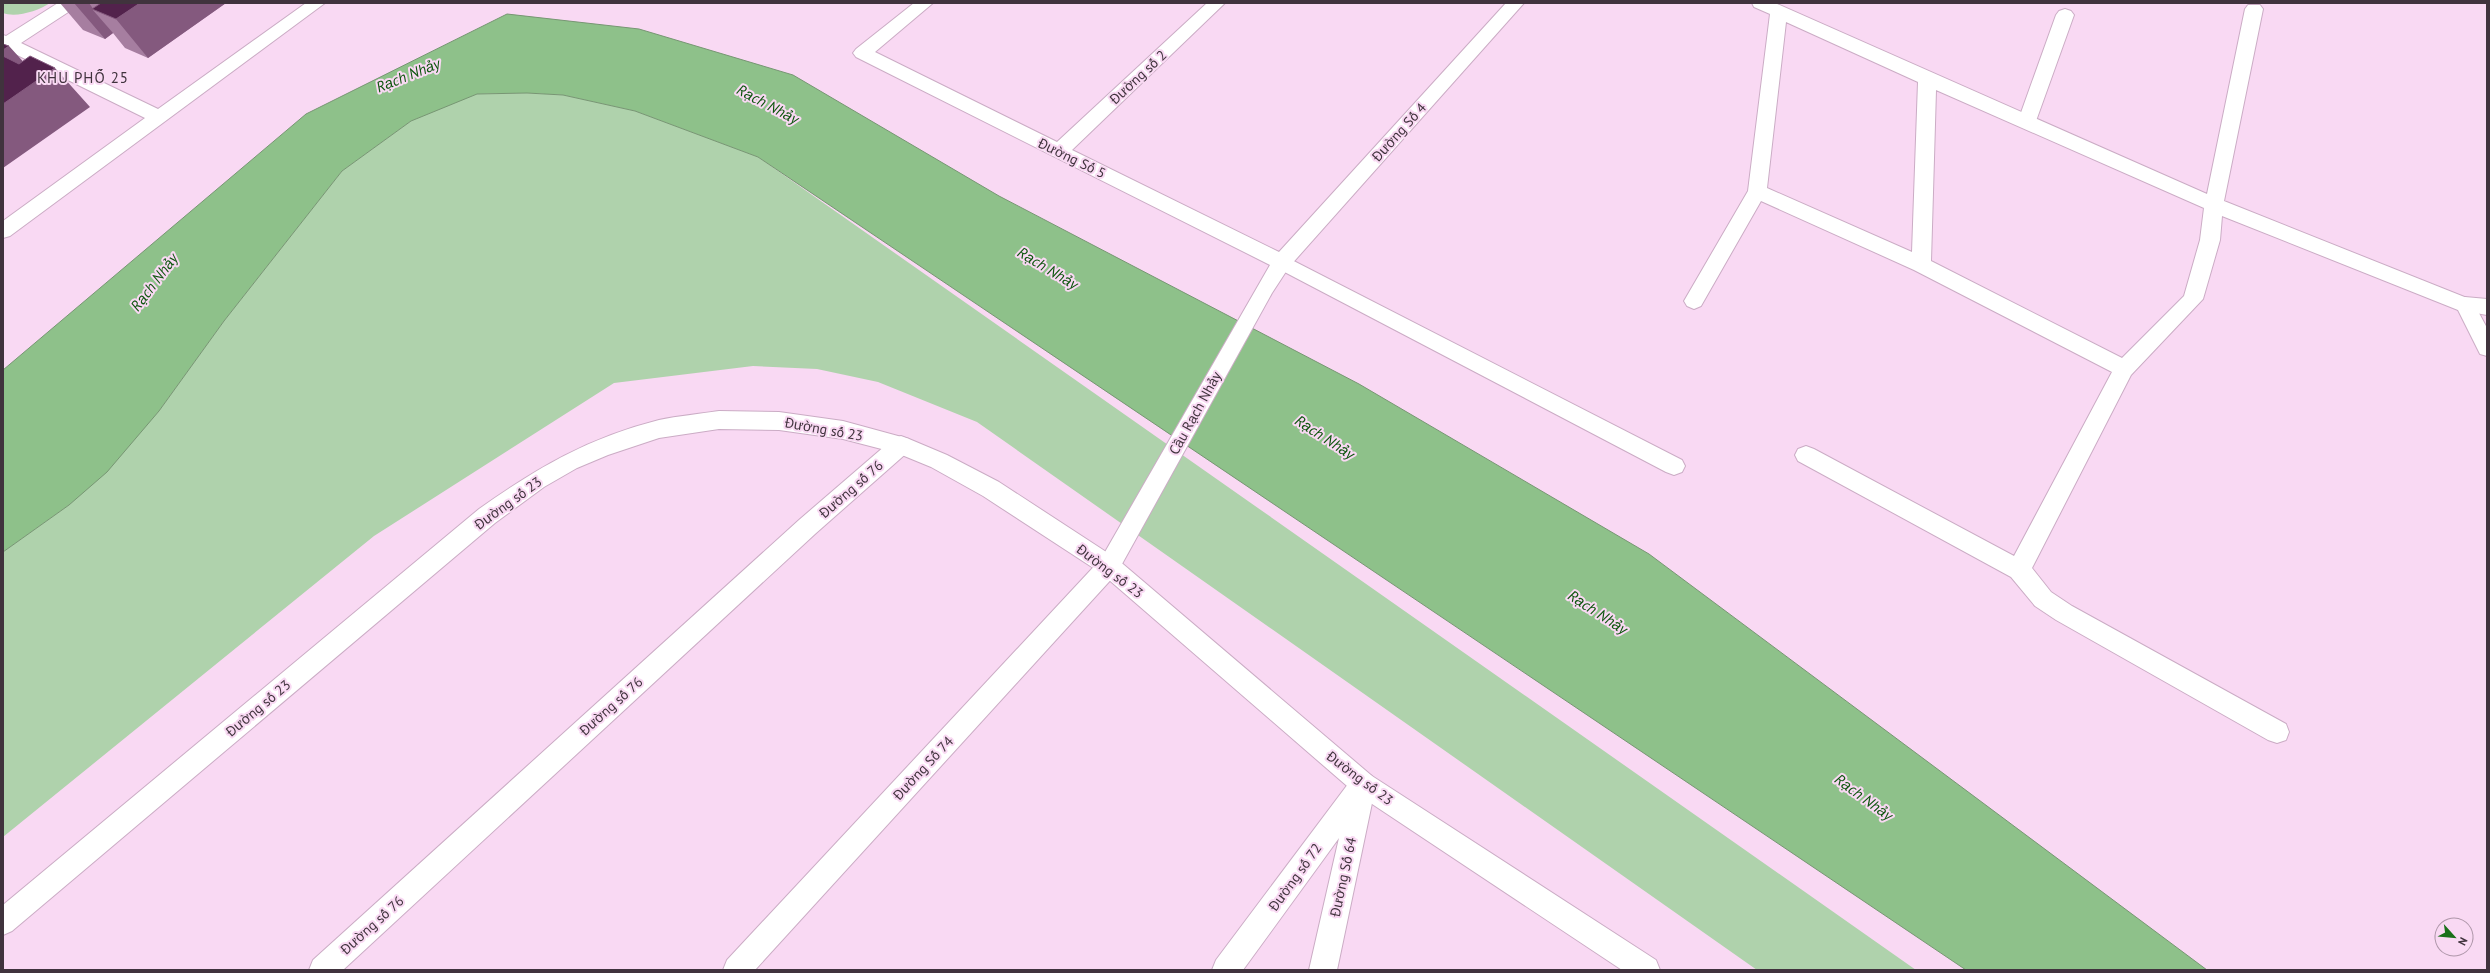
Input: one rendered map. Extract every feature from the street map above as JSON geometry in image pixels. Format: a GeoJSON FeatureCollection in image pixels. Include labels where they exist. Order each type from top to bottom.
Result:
{"type":"FeatureCollection","features":[{"type":"Feature","properties":{"kind":"street"},"geometry":{"type":"LineString","coordinates":[[6,42],[70,3]]}},
{"type":"Feature","properties":{"kind":"street"},"geometry":{"type":"LineString","coordinates":[[3,231],[317,3]]}},
{"type":"Feature","properties":{"kind":"street","name":"Đường Số 5"},"geometry":{"type":"LineString","coordinates":[[925,3],[862,53],[1282,262],[1674,466]]}},
{"type":"Feature","properties":{"kind":"street","name":"Đường số 2"},"geometry":{"type":"LineString","coordinates":[[1059,151],[1217,3]]}},
{"type":"Feature","properties":{"kind":"street","name":"Đường Số 4"},"geometry":{"type":"LineString","coordinates":[[1282,262],[1516,3]]}},
{"type":"Feature","properties":{"kind":"street"},"geometry":{"type":"LineString","coordinates":[[1760,3],[2214,205],[2465,306],[2487,307]]}},
{"type":"Feature","properties":{"kind":"street"},"geometry":{"type":"LineString","coordinates":[[2019,570],[2124,368],[2194,299],[2210,240],[2214,205],[2254,9]]}},
{"type":"Feature","properties":{"kind":"street"},"geometry":{"type":"LineString","coordinates":[[1694,301],[1757,191],[1780,12]]}},
{"type":"Feature","properties":{"kind":"street"},"geometry":{"type":"LineString","coordinates":[[2027,121],[2066,15]]}},
{"type":"Feature","properties":{"kind":"street"},"geometry":{"type":"LineString","coordinates":[[6,42],[160,118]]}},
{"type":"Feature","properties":{"kind":"street"},"geometry":{"type":"LineString","coordinates":[[1921,265],[1928,79]]}},
{"type":"Feature","properties":{"kind":"street"},"geometry":{"type":"LineString","coordinates":[[1757,191],[1921,265],[2124,368]]}},
{"type":"Feature","properties":{"kind":"street","name":"Cầu Rạch Nhảy"},"geometry":{"type":"LineString","coordinates":[[1109,566],[1282,262]]}},
{"type":"Feature","properties":{"kind":"street"},"geometry":{"type":"LineString","coordinates":[[2465,306],[2487,348]]}},
{"type":"Feature","properties":{"kind":"street","name":"Đường số 23"},"geometry":{"type":"LineString","coordinates":[[3,922],[487,516],[536,481],[569,462],[601,448],[660,429],[719,420],[779,421],[843,430],[901,445],[939,461],[991,488],[1109,566],[1363,784],[1646,970]]}},
{"type":"Feature","properties":{"kind":"street","name":"Đường số 76"},"geometry":{"type":"LineString","coordinates":[[323,970],[795,538],[901,445]]}},
{"type":"Feature","properties":{"kind":"street"},"geometry":{"type":"LineString","coordinates":[[1806,455],[2019,570],[2043,599],[2064,613],[2277,732]]}},
{"type":"Feature","properties":{"kind":"street","name":"Đường Số 74"},"geometry":{"type":"LineString","coordinates":[[737,970],[1109,566]]}},
{"type":"Feature","properties":{"kind":"street","name":"Đường số 72"},"geometry":{"type":"LineString","coordinates":[[1226,970],[1363,784]]}},
{"type":"Feature","properties":{"kind":"street","name":"Đường Số 64"},"geometry":{"type":"LineString","coordinates":[[1323,970],[1363,784]]}},
{"type":"Feature","properties":{"kind":"shaded area"},"geometry":{"type":"Polygon","coordinates":[[[3,3],[50,3],[27,13],[14,15],[3,13],[3,3]]]}},
{"type":"Feature","properties":{"kind":"shaded area"},"geometry":{"type":"Polygon","coordinates":[[[527,93],[563,95],[635,111],[758,157],[1916,970],[1757,970],[977,422],[878,382],[817,369],[753,366],[614,383],[374,536],[3,837],[3,552],[69,505],[159,411],[224,321],[342,171],[411,121],[456,101],[477,94],[527,93]]]}},
{"type":"Feature","properties":{"kind":"water","name":"Rạch Nhảy"},"geometry":{"type":"Polygon","coordinates":[[[507,14],[639,29],[793,75],[999,196],[1359,384],[1649,554],[2207,970],[1966,970],[758,157],[635,111],[563,95],[527,93],[477,94],[411,121],[342,171],[224,321],[159,411],[107,472],[69,505],[3,552],[3,370],[306,114],[507,14]]]}},
{"type":"Feature","properties":{"kind":"building"},"geometry":{"type":"Polygon","coordinates":[[[101,3],[140,3],[116,19],[92,9],[101,3]]]}},
{"type":"Feature","properties":{"kind":"building"},"geometry":{"type":"Polygon","coordinates":[[[3,44],[9,46],[3,50],[3,44]]]}},
{"type":"Feature","properties":{"kind":"building"},"geometry":{"type":"Polygon","coordinates":[[[3,56],[19,64],[30,56],[55,68],[3,104],[3,56]]]}},
{"type":"Feature","properties":{"kind":"district","name":"KHU PHỐ 25"},"geometry":{"type":"Point","coordinates":[83,77]}}]}
